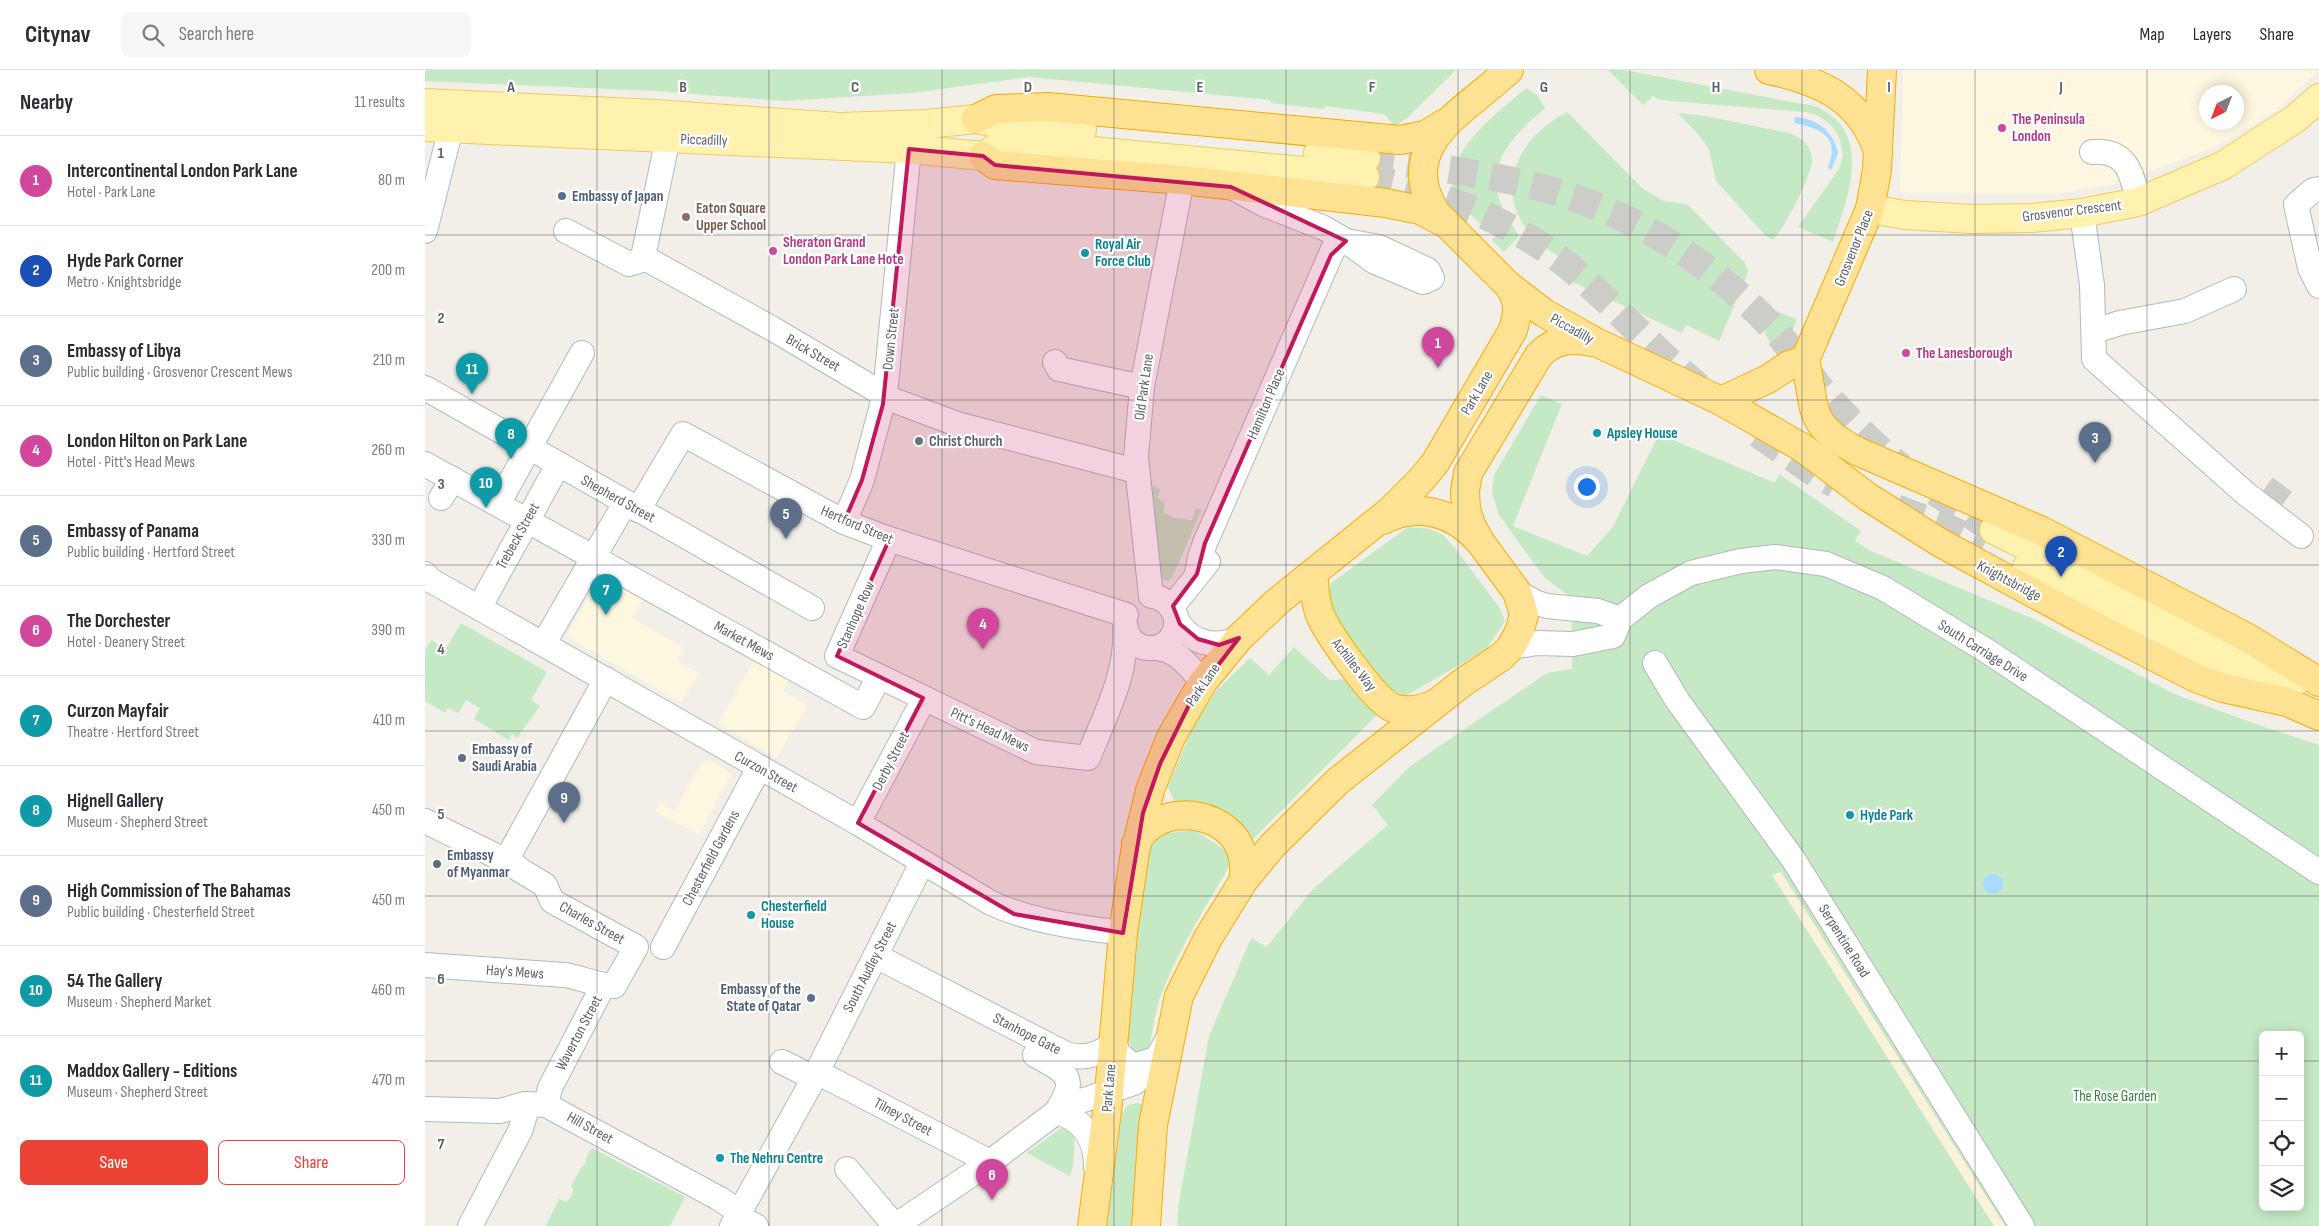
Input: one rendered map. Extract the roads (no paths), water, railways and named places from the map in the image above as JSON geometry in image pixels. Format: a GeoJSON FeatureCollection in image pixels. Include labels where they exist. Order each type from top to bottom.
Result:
{"type":"FeatureCollection","features":[{"type":"Feature","properties":{"kind":"highway"},"geometry":{"type":"LineString","coordinates":[[976,119],[996,109],[1048,107],[1400,140],[1425,135],[1445,123],[1509,70]]}},
{"type":"Feature","properties":{"kind":"highway"},"geometry":{"type":"LineString","coordinates":[[1769,70],[1813,74],[1845,102],[1867,126],[1878,151]]}},
{"type":"Feature","properties":{"kind":"highway","name":"Grosvenor Place"},"geometry":{"type":"LineString","coordinates":[[1805,360],[1870,209],[1876,182],[1882,114],[1883,70]]}},
{"type":"Feature","properties":{"kind":"highway"},"geometry":{"type":"LineString","coordinates":[[1445,123],[1429,150],[1424,176],[1429,202],[1446,224]]}},
{"type":"Feature","properties":{"kind":"highway"},"geometry":{"type":"LineString","coordinates":[[983,156],[995,165],[1182,180],[1399,205],[1420,210],[1446,224]]}},
{"type":"Feature","properties":{"kind":"highway","name":"Piccadilly"},"geometry":{"type":"LineString","coordinates":[[1446,224],[1509,286],[1544,313],[1596,342],[1721,400]]}},
{"type":"Feature","properties":{"kind":"highway","name":"Park Lane"},"geometry":{"type":"LineString","coordinates":[[1092,1226],[1109,1090],[1123,932],[1136,844],[1143,813],[1159,764],[1181,717],[1203,682],[1239,638],[1278,601],[1373,526],[1405,498],[1435,463],[1513,330],[1518,310],[1517,301],[1509,286]]}},
{"type":"Feature","properties":{"kind":"highway"},"geometry":{"type":"LineString","coordinates":[[1145,1226],[1153,1125],[1170,1034],[1179,996],[1185,983],[1208,938],[1244,880],[1273,845],[1339,781],[1511,647],[1520,630],[1524,614],[1517,592],[1481,543],[1471,525],[1466,509],[1465,491],[1469,473],[1539,355],[1547,347],[1565,340],[1576,339],[1596,342]]}},
{"type":"Feature","properties":{"kind":"highway"},"geometry":{"type":"LineString","coordinates":[[1721,400],[1805,360],[1814,413],[1832,436],[1859,452],[1961,495],[2059,540],[2248,638],[2319,682]]}},
{"type":"Feature","properties":{"kind":"highway","name":"Knightsbridge"},"geometry":{"type":"LineString","coordinates":[[1721,400],[1803,448],[1868,497],[1939,542],[2081,619],[2196,678],[2223,688],[2287,702],[2319,716]]}},
{"type":"Feature","properties":{"kind":"highway"},"geometry":{"type":"LineString","coordinates":[[1373,526],[1397,514],[1421,510],[1449,517],[1461,524],[1481,543]]}},
{"type":"Feature","properties":{"kind":"highway","name":"Achilles Way"},"geometry":{"type":"LineString","coordinates":[[1313,574],[1316,601],[1328,631],[1384,703],[1403,711],[1420,710],[1436,704]]}},
{"type":"Feature","properties":{"kind":"highway"},"geometry":{"type":"LineString","coordinates":[[1136,844],[1144,830],[1159,820],[1170,816],[1194,816],[1207,820],[1236,839],[1244,859],[1244,880]]}},
{"type":"Feature","properties":{"kind":"main road","name":"Grosvenor Crescent"},"geometry":{"type":"LineString","coordinates":[[2260,141],[2319,78]]}},
{"type":"Feature","properties":{"kind":"main road","name":"Grosvenor Crescent"},"geometry":{"type":"LineString","coordinates":[[1870,209],[1905,215],[1971,219],[2031,218],[2082,212],[2138,202],[2222,166],[2295,119],[2319,98]]}},
{"type":"Feature","properties":{"kind":"main road","name":"Piccadilly"},"geometry":{"type":"LineString","coordinates":[[425,103],[656,114],[839,128],[927,124],[976,119],[1005,125],[1366,168],[1040,146],[999,146],[983,156],[909,149],[438,128]]}},
{"type":"Feature","properties":{"kind":"main road"},"geometry":{"type":"LineString","coordinates":[[2287,702],[1989,538],[2319,691]]}},
{"type":"Feature","properties":{"kind":"street"},"geometry":{"type":"LineString","coordinates":[[566,231],[629,264],[639,262],[643,256],[668,138],[667,124],[656,114]]}},
{"type":"Feature","properties":{"kind":"street"},"geometry":{"type":"LineString","coordinates":[[425,231],[438,128]]}},
{"type":"Feature","properties":{"kind":"street","name":"Down Street"},"geometry":{"type":"LineString","coordinates":[[844,522],[863,480],[885,394],[909,149]]}},
{"type":"Feature","properties":{"kind":"street"},"geometry":{"type":"LineString","coordinates":[[2092,152],[2109,151],[2125,164],[2133,178],[2138,202]]}},
{"type":"Feature","properties":{"kind":"street","name":"Old Park Lane"},"geometry":{"type":"LineString","coordinates":[[1151,596],[1136,471],[1142,387],[1182,180]]}},
{"type":"Feature","properties":{"kind":"street","name":"Hamilton Place"},"geometry":{"type":"LineString","coordinates":[[1174,612],[1197,574],[1218,547],[1347,255],[1346,241],[1324,228],[1263,204],[1231,187]]}},
{"type":"Feature","properties":{"kind":"street"},"geometry":{"type":"LineString","coordinates":[[2319,189],[2313,190],[2296,204],[2310,268],[2319,286]]}},
{"type":"Feature","properties":{"kind":"street"},"geometry":{"type":"LineString","coordinates":[[2082,212],[2092,285],[2094,359],[2204,449],[2301,536]]}},
{"type":"Feature","properties":{"kind":"street","name":"Brick Street"},"geometry":{"type":"LineString","coordinates":[[643,256],[893,400],[957,424],[1136,471]]}},
{"type":"Feature","properties":{"kind":"street"},"geometry":{"type":"LineString","coordinates":[[2094,325],[2120,323],[2185,311],[2234,289]]}},
{"type":"Feature","properties":{"kind":"street"},"geometry":{"type":"LineString","coordinates":[[497,504],[531,447],[582,353]]}},
{"type":"Feature","properties":{"kind":"street"},"geometry":{"type":"LineString","coordinates":[[1055,362],[1059,370],[1142,387]]}},
{"type":"Feature","properties":{"kind":"street","name":"Shepherd Street"},"geometry":{"type":"LineString","coordinates":[[425,388],[812,608]]}},
{"type":"Feature","properties":{"kind":"street","name":"Hertford Street"},"geometry":{"type":"LineString","coordinates":[[544,643],[595,558],[683,434],[844,522],[889,540],[1126,621]]}},
{"type":"Feature","properties":{"kind":"street"},"geometry":{"type":"LineString","coordinates":[[425,464],[447,489],[497,504],[595,558]]}},
{"type":"Feature","properties":{"kind":"street","name":"Trebeck Street"},"geometry":{"type":"LineString","coordinates":[[479,608],[558,465]]}},
{"type":"Feature","properties":{"kind":"street","name":"Stanhope Row"},"geometry":{"type":"LineString","coordinates":[[889,540],[837,656],[924,699]]}},
{"type":"Feature","properties":{"kind":"street","name":"South Carriage Drive"},"geometry":{"type":"LineString","coordinates":[[1511,647],[1537,643],[1573,644],[1613,636],[1620,619],[1663,588],[1691,573],[1722,565],[1775,557],[1808,560],[1843,569],[1883,588],[1998,658],[2319,872]]}},
{"type":"Feature","properties":{"kind":"street","name":"Market Mews"},"geometry":{"type":"LineString","coordinates":[[595,558],[863,707],[879,677]]}},
{"type":"Feature","properties":{"kind":"street","name":"Curzon Street"},"geometry":{"type":"LineString","coordinates":[[427,577],[858,823],[922,863],[1014,914],[1039,920],[1123,932]]}},
{"type":"Feature","properties":{"kind":"street"},"geometry":{"type":"LineString","coordinates":[[1517,592],[1537,603],[1547,606],[1599,610],[1620,619]]}},
{"type":"Feature","properties":{"kind":"street"},"geometry":{"type":"LineString","coordinates":[[1122,674],[1126,648],[1126,621],[1135,601],[1151,596],[1163,599],[1188,634],[1204,642],[1219,645],[1239,638]]}},
{"type":"Feature","properties":{"kind":"street"},"geometry":{"type":"LineString","coordinates":[[1122,674],[1131,663],[1153,648],[1165,644],[1174,634],[1174,612]]}},
{"type":"Feature","properties":{"kind":"street"},"geometry":{"type":"LineString","coordinates":[[1126,621],[1127,634],[1137,644],[1171,651],[1203,682]]}},
{"type":"Feature","properties":{"kind":"street","name":"Serpentine Road"},"geometry":{"type":"LineString","coordinates":[[1655,662],[1677,700],[1793,859],[2022,1226]]}},
{"type":"Feature","properties":{"kind":"street","name":"Pitt's Head Mews"},"geometry":{"type":"LineString","coordinates":[[924,699],[1036,752],[1088,758],[1122,674]]}},
{"type":"Feature","properties":{"kind":"street"},"geometry":{"type":"LineString","coordinates":[[507,859],[605,679]]}},
{"type":"Feature","properties":{"kind":"street","name":"Derby Street"},"geometry":{"type":"LineString","coordinates":[[858,823],[924,699]]}},
{"type":"Feature","properties":{"kind":"street","name":"Chesterfield Gardens"},"geometry":{"type":"LineString","coordinates":[[663,948],[759,768]]}},
{"type":"Feature","properties":{"kind":"street","name":"Charles Street"},"geometry":{"type":"LineString","coordinates":[[425,821],[498,857],[507,859],[520,870],[545,885],[553,901],[636,947]]}},
{"type":"Feature","properties":{"kind":"street","name":"South Audley Street"},"geometry":{"type":"LineString","coordinates":[[741,1220],[786,1126],[815,1075],[922,863]]}},
{"type":"Feature","properties":{"kind":"street","name":"Waverton Street"},"geometry":{"type":"LineString","coordinates":[[470,1226],[520,1131],[525,1114],[550,1088],[603,986],[614,986],[636,947]]}},
{"type":"Feature","properties":{"kind":"street","name":"Stanhope Gate"},"geometry":{"type":"LineString","coordinates":[[873,962],[1066,1054],[1075,1057],[1095,1055],[1113,1043]]}},
{"type":"Feature","properties":{"kind":"street","name":"Stanhope Gate"},"geometry":{"type":"LineString","coordinates":[[873,962],[1061,1069],[1066,1076],[1069,1088],[1056,1112]]}},
{"type":"Feature","properties":{"kind":"street","name":"Hay's Mews"},"geometry":{"type":"LineString","coordinates":[[425,965],[564,975],[582,978],[603,986]]}},
{"type":"Feature","properties":{"kind":"street"},"geometry":{"type":"LineString","coordinates":[[847,1169],[895,1226],[990,1162],[1056,1112],[1072,1103],[1141,1078],[1156,1059],[1170,1034]]}},
{"type":"Feature","properties":{"kind":"street"},"geometry":{"type":"LineString","coordinates":[[1113,1043],[1119,1054],[1133,1066],[1156,1059]]}},
{"type":"Feature","properties":{"kind":"street","name":"Tilney Street"},"geometry":{"type":"LineString","coordinates":[[782,1062],[815,1075],[990,1162]]}},
{"type":"Feature","properties":{"kind":"street"},"geometry":{"type":"LineString","coordinates":[[425,1109],[500,1111],[535,1104]]}},
{"type":"Feature","properties":{"kind":"street","name":"Hill Street"},"geometry":{"type":"LineString","coordinates":[[535,1104],[720,1199],[741,1220]]}},
{"type":"Feature","properties":{"kind":"street","name":"Park Lane"},"geometry":{"type":"LineString","coordinates":[[1056,1112],[1080,1122],[1088,1132],[1096,1156],[1096,1191]]}},
{"type":"Feature","properties":{"kind":"water"},"geometry":{"type":"Polygon","coordinates":[[[1795,117],[1811,120],[1828,132],[1836,145],[1838,153],[1831,170],[1828,167],[1832,148],[1830,141],[1820,131],[1794,123],[1795,117]]]}},
{"type":"Feature","properties":{"kind":"water"},"geometry":{"type":"Polygon","coordinates":[[[1993,874],[2000,877],[2003,884],[2000,891],[1993,894],[1986,891],[1983,884],[1986,877],[1993,874]]]}},
{"type":"Feature","properties":{"kind":"tunnel"},"geometry":{"type":"LineString","coordinates":[[1366,158],[1510,180],[1557,192],[1587,202],[1616,215],[1672,245],[1698,262],[1747,303],[1776,332],[1846,417],[1901,467]]}},
{"type":"Feature","properties":{"kind":"tunnel"},"geometry":{"type":"LineString","coordinates":[[1365,177],[1448,200],[1502,223],[1552,253],[1574,271],[1699,387]]}},
{"type":"Feature","properties":{"kind":"tunnel"},"geometry":{"type":"LineString","coordinates":[[1758,434],[1816,474],[1835,484]]}},
{"type":"Feature","properties":{"kind":"tunnel"},"geometry":{"type":"LineString","coordinates":[[2268,504],[2285,481]]}},
{"type":"Feature","properties":{"kind":"tunnel"},"geometry":{"type":"LineString","coordinates":[[1935,492],[1994,530]]}},
{"type":"Feature","properties":{"kind":"tunnel"},"geometry":{"type":"LineString","coordinates":[[1896,508],[1950,529],[1984,545]]}},
{"type":"Feature","properties":{"kind":"place","name":"The Peninsula London"},"geometry":{"type":"Point","coordinates":[2002,128]}},
{"type":"Feature","properties":{"kind":"place","name":"Embassy of Japan"},"geometry":{"type":"Point","coordinates":[562,196]}},
{"type":"Feature","properties":{"kind":"place","name":"Eaton Square Upper School"},"geometry":{"type":"Point","coordinates":[686,217]}},
{"type":"Feature","properties":{"kind":"place","name":"Sheraton Grand London Park Lane Hote"},"geometry":{"type":"Point","coordinates":[773,251]}},
{"type":"Feature","properties":{"kind":"place","name":"Royal Air Force Club"},"geometry":{"type":"Point","coordinates":[1085,253]}},
{"type":"Feature","properties":{"kind":"place","name":"The Lanesborough"},"geometry":{"type":"Point","coordinates":[1906,353]}},
{"type":"Feature","properties":{"kind":"place","name":"Intercontinental London Park Lane"},"geometry":{"type":"Point","coordinates":[1438,368]}},
{"type":"Feature","properties":{"kind":"place","name":"Maddox Gallery - Editions"},"geometry":{"type":"Point","coordinates":[472,394]}},
{"type":"Feature","properties":{"kind":"place","name":"Apsley House"},"geometry":{"type":"Point","coordinates":[1597,433]}},
{"type":"Feature","properties":{"kind":"place","name":"Christ Church"},"geometry":{"type":"Point","coordinates":[919,441]}},
{"type":"Feature","properties":{"kind":"place","name":"Hignell Gallery"},"geometry":{"type":"Point","coordinates":[511,459]}},
{"type":"Feature","properties":{"kind":"place","name":"Embassy of Libya"},"geometry":{"type":"Point","coordinates":[2095,463]}},
{"type":"Feature","properties":{"kind":"place","name":"54 The Gallery"},"geometry":{"type":"Point","coordinates":[486,508]}},
{"type":"Feature","properties":{"kind":"place","name":"Embassy of Panama"},"geometry":{"type":"Point","coordinates":[786,539]}},
{"type":"Feature","properties":{"kind":"place","name":"Hyde Park Corner"},"geometry":{"type":"Point","coordinates":[2061,577]}},
{"type":"Feature","properties":{"kind":"place","name":"Curzon Mayfair"},"geometry":{"type":"Point","coordinates":[606,615]}},
{"type":"Feature","properties":{"kind":"place","name":"London Hilton on Park Lane"},"geometry":{"type":"Point","coordinates":[983,649]}},
{"type":"Feature","properties":{"kind":"place","name":"Embassy of Saudi Arabia"},"geometry":{"type":"Point","coordinates":[462,758]}},
{"type":"Feature","properties":{"kind":"place","name":"Hyde Park"},"geometry":{"type":"Point","coordinates":[1850,815]}},
{"type":"Feature","properties":{"kind":"place","name":"High Commission of The Bahamas"},"geometry":{"type":"Point","coordinates":[564,823]}},
{"type":"Feature","properties":{"kind":"place","name":"Embassy of Myanmar"},"geometry":{"type":"Point","coordinates":[437,864]}},
{"type":"Feature","properties":{"kind":"place","name":"Chesterfield House"},"geometry":{"type":"Point","coordinates":[751,915]}},
{"type":"Feature","properties":{"kind":"place","name":"Embassy of the State of Qatar"},"geometry":{"type":"Point","coordinates":[811,998]}},
{"type":"Feature","properties":{"kind":"place","name":"The Nehru Centre"},"geometry":{"type":"Point","coordinates":[720,1158]}},
{"type":"Feature","properties":{"kind":"place","name":"The Dorchester"},"geometry":{"type":"Point","coordinates":[992,1200]}},
{"type":"Feature","properties":{"kind":"park label","name":"The Rose Garden"},"geometry":{"type":"Point","coordinates":[2115,1096]}}]}
